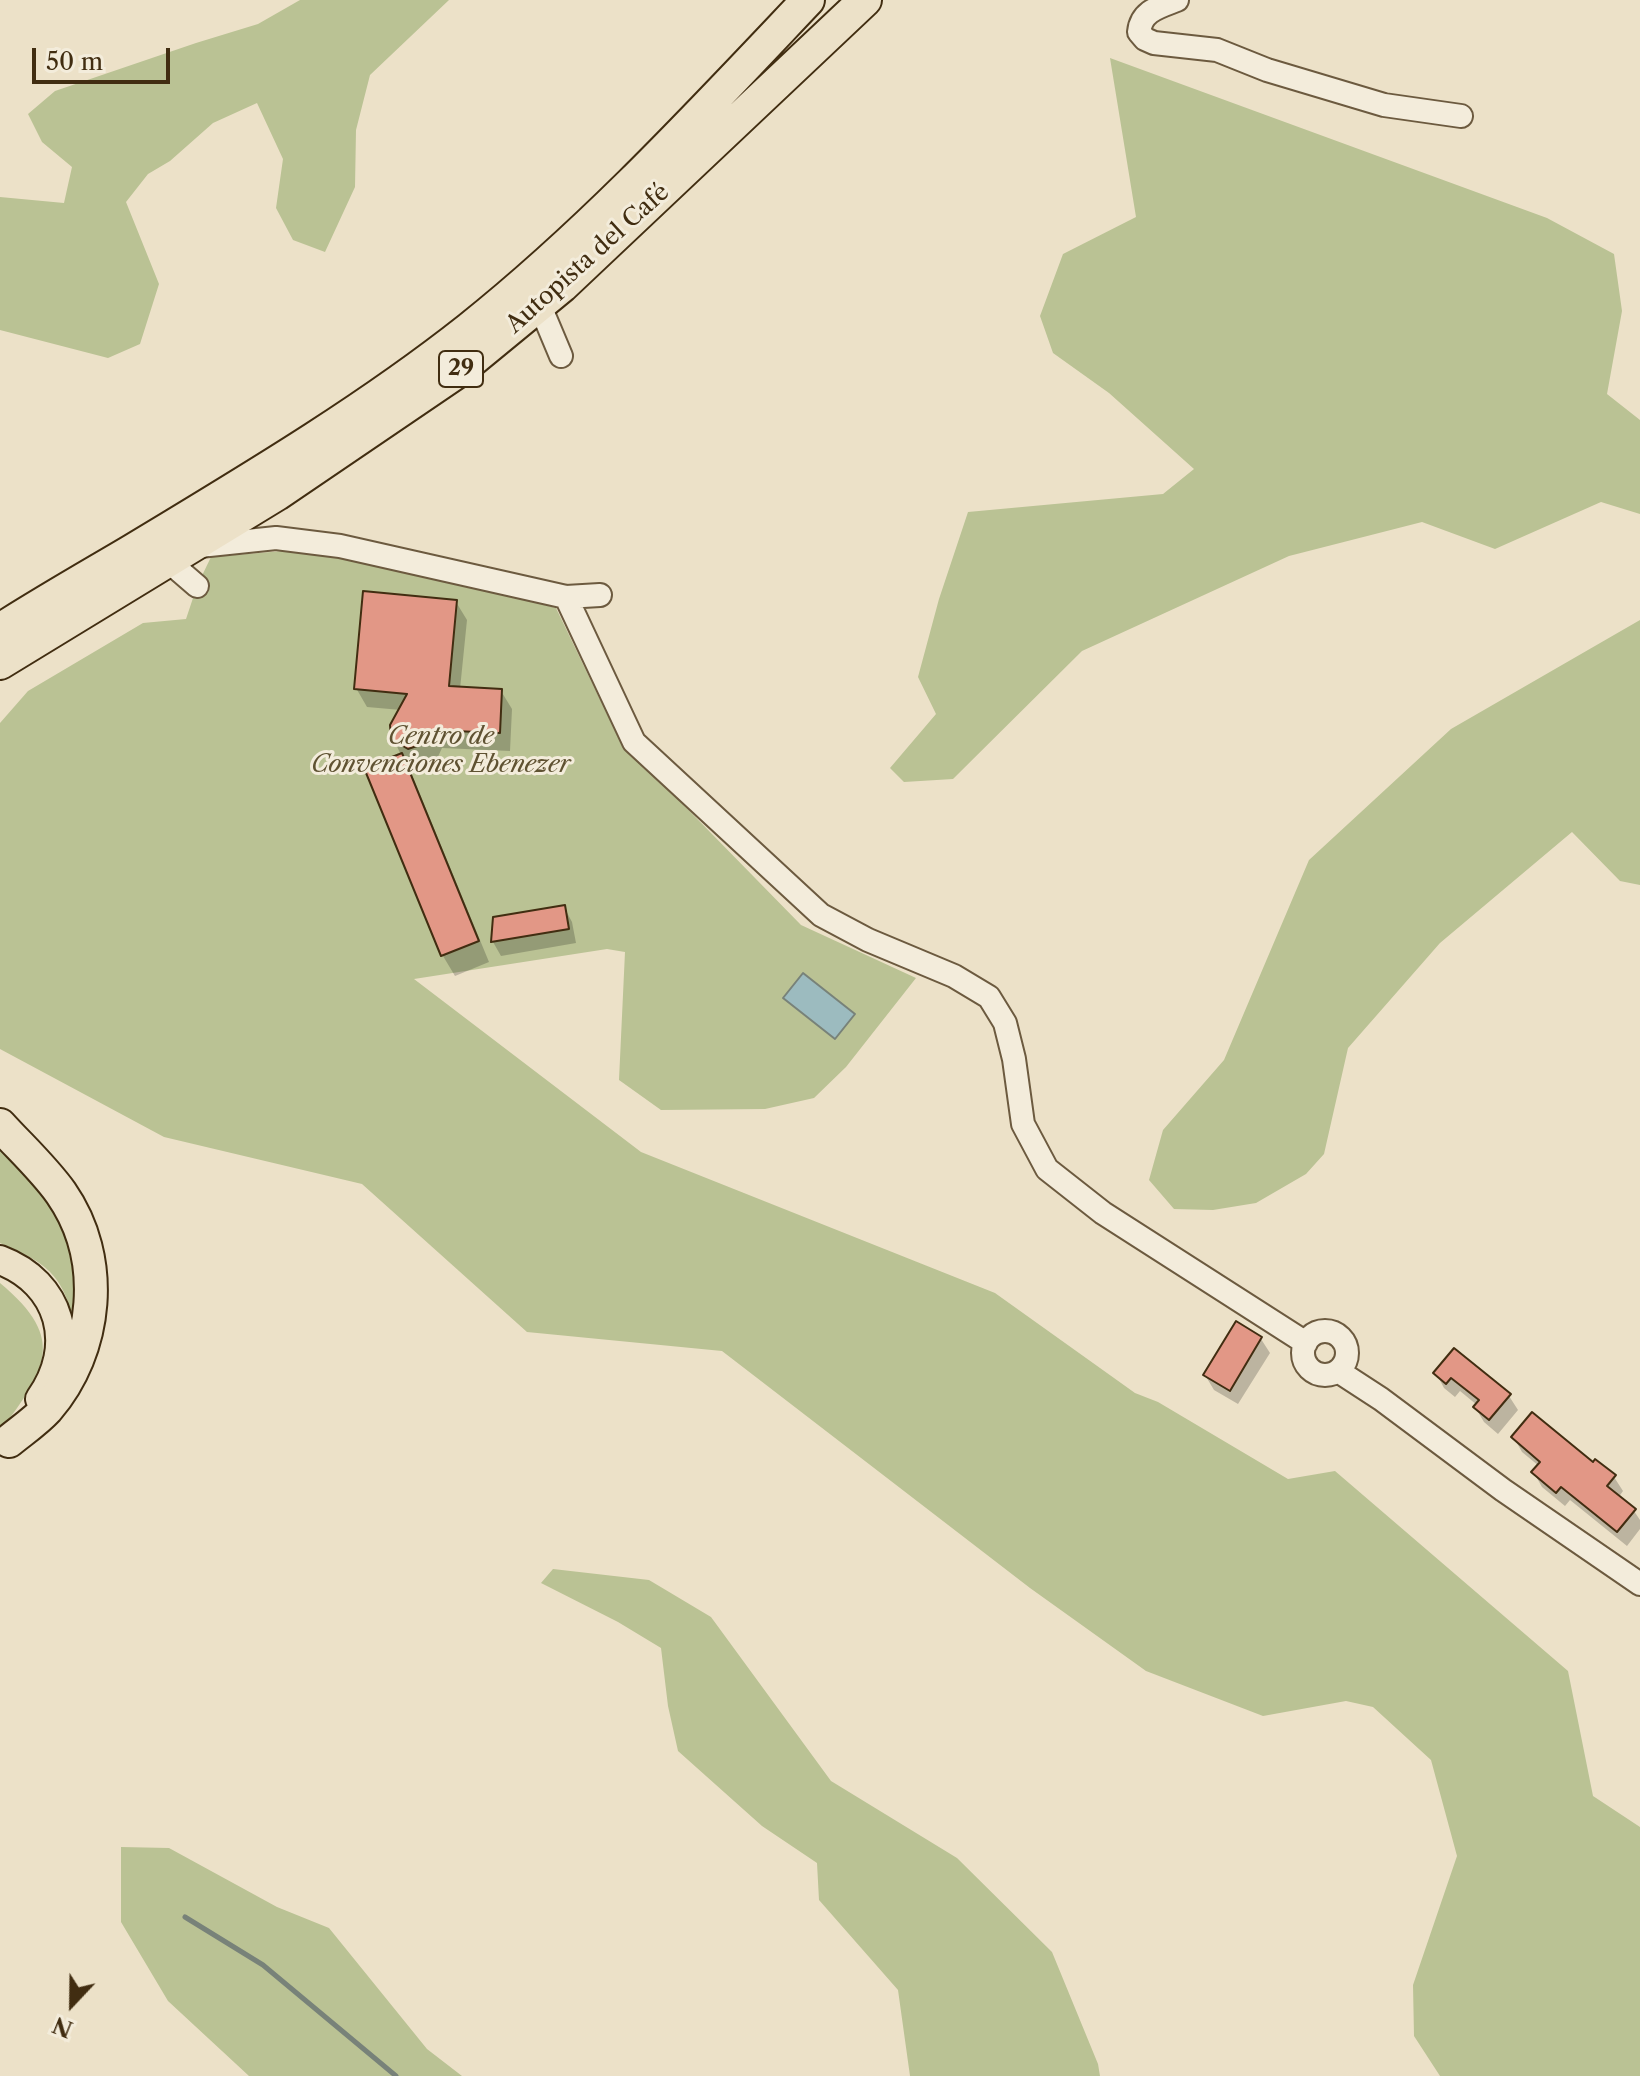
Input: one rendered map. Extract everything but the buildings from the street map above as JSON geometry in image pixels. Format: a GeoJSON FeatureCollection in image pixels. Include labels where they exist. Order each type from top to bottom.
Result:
{"type":"FeatureCollection","features":[{"type":"Feature","properties":{"kind":"highway","name":"Autopista del Café"},"geometry":{"type":"LineString","coordinates":[[7,624],[302,445],[468,329],[667,148],[808,0]]}},
{"type":"Feature","properties":{"kind":"highway","name":"Autopista del Café"},"geometry":{"type":"LineString","coordinates":[[0,663],[277,494],[461,369],[540,306],[865,0]]}},
{"type":"Feature","properties":{"kind":"highway"},"geometry":{"type":"LineString","coordinates":[[0,1125],[60,1192],[73,1213],[83,1237],[90,1275],[91,1306],[86,1339],[72,1374],[46,1411],[4,1446]]}},
{"type":"Feature","properties":{"kind":"main road"},"geometry":{"type":"LineString","coordinates":[[0,1260],[20,1269],[42,1286],[57,1311],[59,1326],[58,1360],[53,1379],[4,1446]]}},
{"type":"Feature","properties":{"kind":"street"},"geometry":{"type":"LineString","coordinates":[[1177,0],[1144,16],[1139,32],[1145,39],[1167,45],[1217,50],[1267,70],[1384,105],[1461,116]]}},
{"type":"Feature","properties":{"kind":"street"},"geometry":{"type":"LineString","coordinates":[[540,306],[561,356]]}},
{"type":"Feature","properties":{"kind":"street"},"geometry":{"type":"LineString","coordinates":[[197,586],[179,554],[276,538],[340,546],[566,597],[600,595]]}},
{"type":"Feature","properties":{"kind":"street"},"geometry":{"type":"LineString","coordinates":[[566,597],[634,742],[821,915],[868,940],[954,976],[989,997],[1005,1023],[1014,1059],[1023,1124],[1047,1169],[1103,1213],[1306,1343]]}},
{"type":"Feature","properties":{"kind":"street"},"geometry":{"type":"LineString","coordinates":[[1329,1331],[1342,1339],[1347,1352],[1338,1371],[1324,1375],[1311,1370],[1304,1357],[1306,1343],[1316,1333],[1329,1331]]}},
{"type":"Feature","properties":{"kind":"street"},"geometry":{"type":"LineString","coordinates":[[1338,1371],[1640,1584]]}},
{"type":"Feature","properties":{"kind":"green space"},"geometry":{"type":"Polygon","coordinates":[[[300,0],[449,0],[370,75],[356,130],[355,187],[325,252],[293,240],[276,208],[283,159],[257,103],[213,123],[170,161],[148,174],[126,202],[159,284],[140,344],[108,358],[0,330],[0,197],[64,203],[72,167],[42,142],[28,114],[55,91],[258,24],[300,0]]]}},
{"type":"Feature","properties":{"kind":"green space"},"geometry":{"type":"Polygon","coordinates":[[[1110,58],[1547,218],[1614,254],[1622,311],[1607,394],[1640,420],[1640,514],[1601,502],[1495,549],[1422,522],[1289,556],[1082,651],[953,779],[904,782],[890,768],[936,714],[918,677],[939,599],[968,512],[1163,494],[1194,469],[1109,393],[1053,353],[1040,316],[1063,254],[1136,217],[1110,58]]]}},
{"type":"Feature","properties":{"kind":"green space","name":"Centro de Convenciones Ebenezer"},"geometry":{"type":"Polygon","coordinates":[[[307,549],[381,562],[556,608],[619,739],[801,925],[916,978],[846,1067],[814,1098],[765,1109],[661,1110],[619,1080],[625,952],[607,949],[414,979],[641,1152],[995,1293],[1135,1393],[1158,1402],[1288,1479],[1335,1471],[1568,1671],[1593,1796],[1640,1827],[1640,2076],[1440,2076],[1414,2036],[1413,1985],[1457,1856],[1431,1760],[1373,1707],[1346,1701],[1263,1716],[1146,1671],[1030,1588],[722,1351],[527,1332],[362,1184],[164,1137],[0,1049],[0,723],[28,691],[143,623],[186,619],[211,557],[307,549]]]}},
{"type":"Feature","properties":{"kind":"green space"},"geometry":{"type":"Polygon","coordinates":[[[1640,620],[1640,885],[1620,881],[1572,832],[1440,943],[1348,1048],[1324,1154],[1306,1174],[1256,1203],[1213,1210],[1174,1209],[1149,1180],[1163,1130],[1224,1060],[1309,860],[1451,729],[1640,620]]]}},
{"type":"Feature","properties":{"kind":"green space"},"geometry":{"type":"Polygon","coordinates":[[[0,1138],[73,1236],[75,1330],[66,1297],[52,1274],[31,1258],[0,1243],[0,1138]]]}},
{"type":"Feature","properties":{"kind":"green space"},"geometry":{"type":"Polygon","coordinates":[[[0,1283],[22,1303],[35,1322],[42,1339],[42,1356],[38,1373],[0,1432],[0,1283]]]}},
{"type":"Feature","properties":{"kind":"green space"},"geometry":{"type":"Polygon","coordinates":[[[553,1569],[649,1580],[711,1617],[831,1781],[957,1858],[1052,1952],[1098,2064],[1100,2076],[910,2076],[898,1990],[819,1900],[817,1863],[762,1826],[678,1751],[668,1706],[661,1648],[541,1583],[553,1569]]]}},
{"type":"Feature","properties":{"kind":"green space"},"geometry":{"type":"Polygon","coordinates":[[[121,1847],[169,1848],[277,1907],[329,1928],[427,2049],[462,2076],[249,2076],[168,2001],[121,1922],[121,1847]]]}},
{"type":"Feature","properties":{"kind":"water"},"geometry":{"type":"Polygon","coordinates":[[[803,973],[855,1014],[835,1039],[783,998],[803,973]]]}},
{"type":"Feature","properties":{"kind":"waterway"},"geometry":{"type":"LineString","coordinates":[[185,1917],[263,1965],[396,2076]]}}]}
